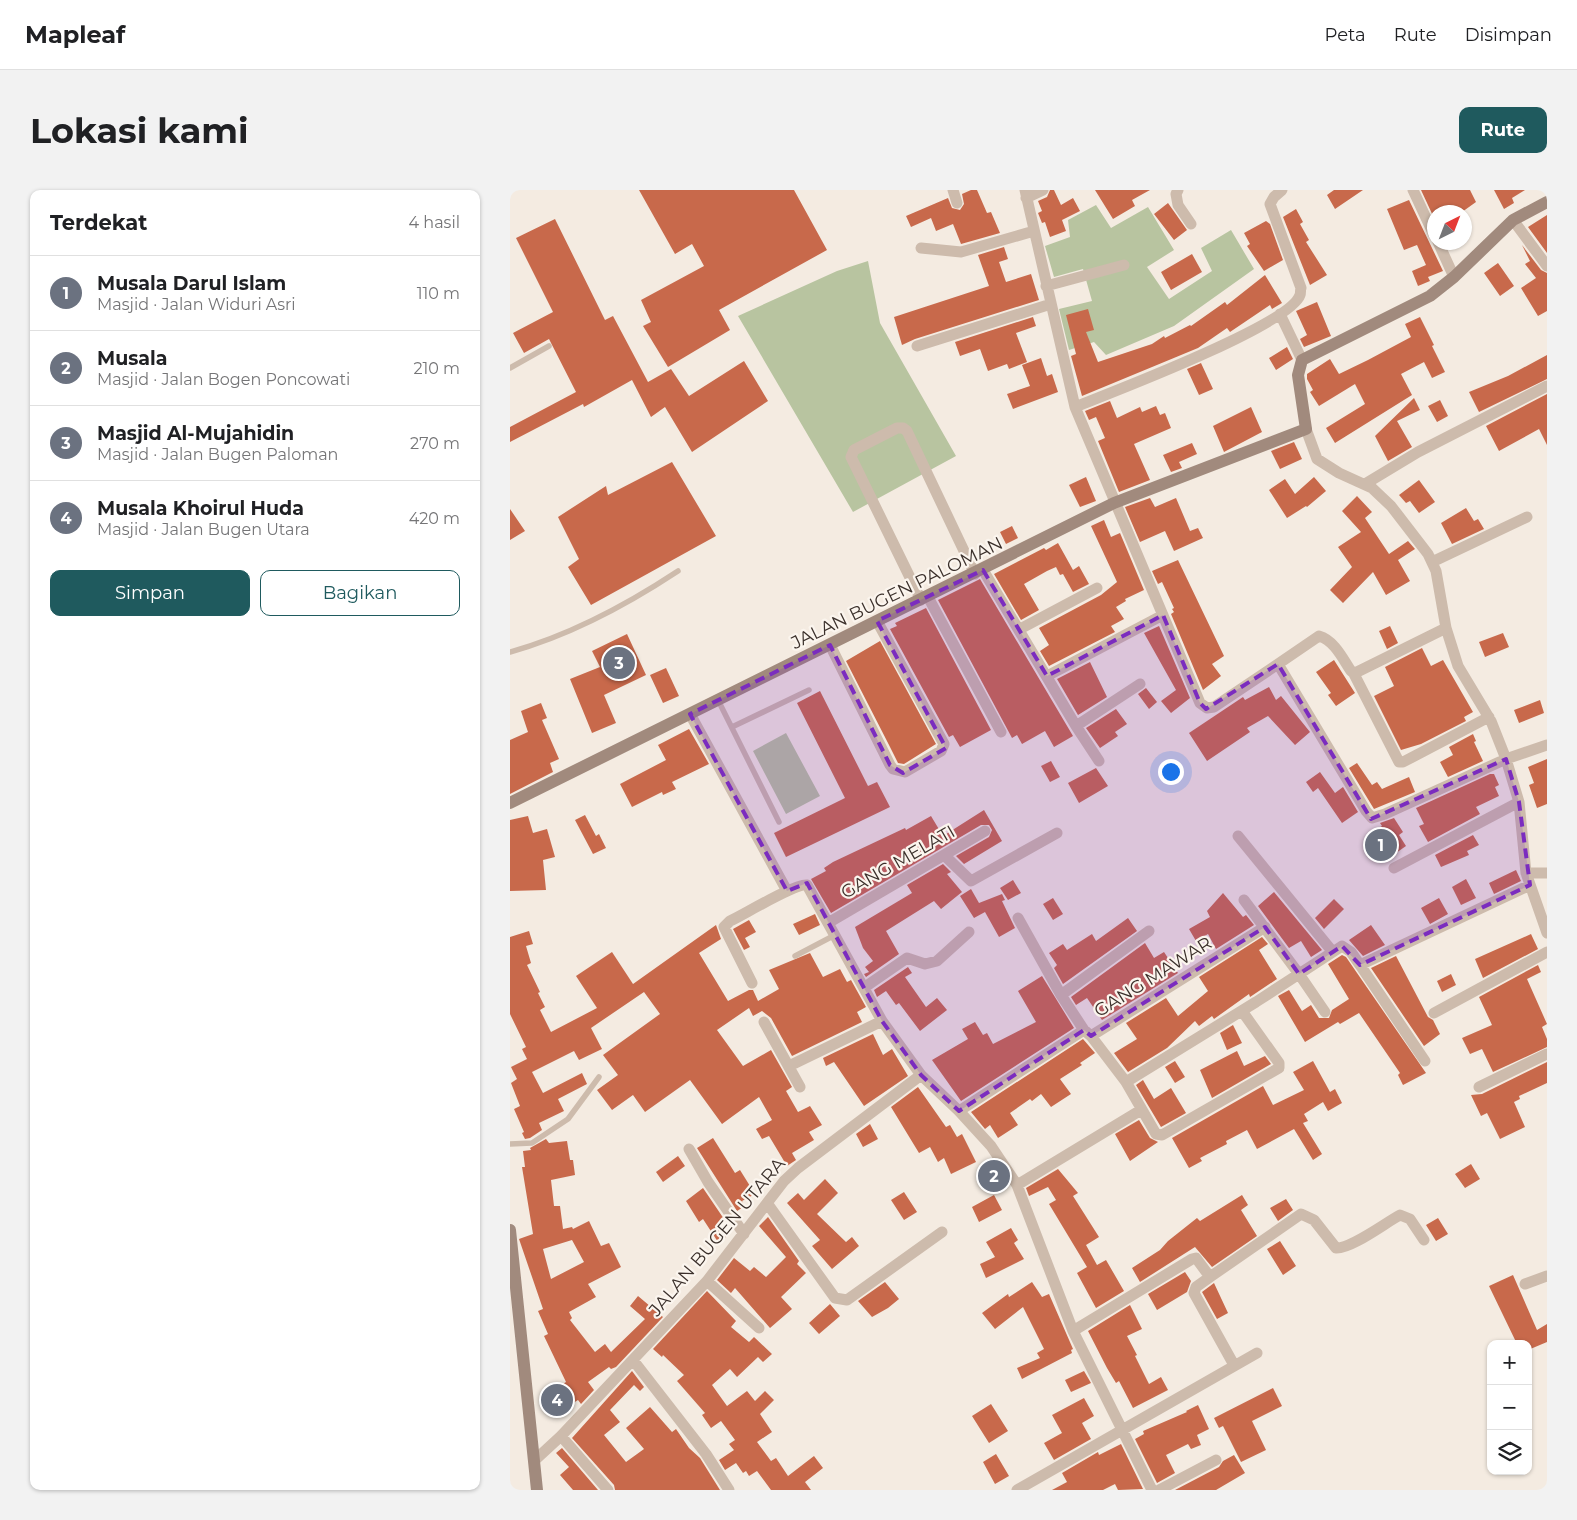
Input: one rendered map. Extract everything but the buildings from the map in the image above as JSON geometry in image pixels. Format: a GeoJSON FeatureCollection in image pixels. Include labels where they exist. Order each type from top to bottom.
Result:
{"type":"FeatureCollection","features":[{"type":"Feature","properties":{"kind":"street"},"geometry":{"type":"LineString","coordinates":[[953,190],[957,203]]}},
{"type":"Feature","properties":{"kind":"street"},"geometry":{"type":"LineString","coordinates":[[1043,190],[1026,194],[1075,407],[1200,703],[1207,708],[1214,707],[1319,636],[1326,638],[1332,644],[1353,672],[1399,762],[1403,762],[1489,717]]}},
{"type":"Feature","properties":{"kind":"street"},"geometry":{"type":"LineString","coordinates":[[1178,190],[1176,194],[1178,205],[1191,224]]}},
{"type":"Feature","properties":{"kind":"street"},"geometry":{"type":"LineString","coordinates":[[1075,407],[1197,359],[1280,314],[1300,296],[1301,288],[1270,204],[1274,196],[1282,190]]}},
{"type":"Feature","properties":{"kind":"street"},"geometry":{"type":"LineString","coordinates":[[1416,191],[1427,218]]}},
{"type":"Feature","properties":{"kind":"street"},"geometry":{"type":"LineString","coordinates":[[1302,360],[1430,296],[1454,277],[1513,220],[1547,202]]}},
{"type":"Feature","properties":{"kind":"street"},"geometry":{"type":"LineString","coordinates":[[1513,220],[1547,266]]}},
{"type":"Feature","properties":{"kind":"street"},"geometry":{"type":"LineString","coordinates":[[922,248],[961,252],[1034,231]]}},
{"type":"Feature","properties":{"kind":"street"},"geometry":{"type":"LineString","coordinates":[[1442,250],[1454,277]]}},
{"type":"Feature","properties":{"kind":"street"},"geometry":{"type":"LineString","coordinates":[[1046,286],[1124,265]]}},
{"type":"Feature","properties":{"kind":"street"},"geometry":{"type":"LineString","coordinates":[[917,346],[1051,304]]}},
{"type":"Feature","properties":{"kind":"street"},"geometry":{"type":"LineString","coordinates":[[1280,314],[1302,360],[1298,375],[1306,429],[1317,459],[1340,473],[1365,484],[1391,506],[1420,543],[1436,571],[1446,628],[1458,666],[1489,717],[1506,759],[1519,802],[1526,873],[1547,933]]}},
{"type":"Feature","properties":{"kind":"street"},"geometry":{"type":"LineString","coordinates":[[1365,484],[1418,452],[1547,386]]}},
{"type":"Feature","properties":{"kind":"street"},"geometry":{"type":"LineString","coordinates":[[1001,732],[924,598],[851,458],[854,450],[897,428],[907,431],[979,572],[1020,630],[1076,726],[1099,761]]}},
{"type":"Feature","properties":{"kind":"street","name":"JALAN BUGEN PALOMAN"},"geometry":{"type":"LineString","coordinates":[[510,804],[979,572],[1114,503],[1306,429]]}},
{"type":"Feature","properties":{"kind":"street"},"geometry":{"type":"LineString","coordinates":[[1432,562],[1527,517]]}},
{"type":"Feature","properties":{"kind":"street"},"geometry":{"type":"LineString","coordinates":[[1020,630],[1097,588]]}},
{"type":"Feature","properties":{"kind":"street"},"geometry":{"type":"LineString","coordinates":[[1047,676],[1164,614]]}},
{"type":"Feature","properties":{"kind":"street"},"geometry":{"type":"LineString","coordinates":[[830,645],[890,765],[893,769],[905,772],[941,751],[944,744],[878,622]]}},
{"type":"Feature","properties":{"kind":"street"},"geometry":{"type":"LineString","coordinates":[[1353,672],[1366,669],[1446,628]]}},
{"type":"Feature","properties":{"kind":"street"},"geometry":{"type":"LineString","coordinates":[[1278,664],[1372,818],[1386,814],[1506,759],[1547,745]]}},
{"type":"Feature","properties":{"kind":"street"},"geometry":{"type":"LineString","coordinates":[[1076,726],[1140,684]]}},
{"type":"Feature","properties":{"kind":"street"},"geometry":{"type":"LineString","coordinates":[[690,714],[787,892]]}},
{"type":"Feature","properties":{"kind":"street"},"geometry":{"type":"LineString","coordinates":[[1394,868],[1519,802]]}},
{"type":"Feature","properties":{"kind":"street","name":"GANG MELATI"},"geometry":{"type":"LineString","coordinates":[[828,922],[985,831]]}},
{"type":"Feature","properties":{"kind":"street"},"geometry":{"type":"LineString","coordinates":[[944,855],[971,881],[1057,833]]}},
{"type":"Feature","properties":{"kind":"street"},"geometry":{"type":"LineString","coordinates":[[1238,836],[1332,952]]}},
{"type":"Feature","properties":{"kind":"street"},"geometry":{"type":"LineString","coordinates":[[1526,873],[1547,873]]}},
{"type":"Feature","properties":{"kind":"street"},"geometry":{"type":"LineString","coordinates":[[752,983],[724,928],[730,921],[803,884],[809,887],[882,1021],[921,1075],[959,1111],[991,1146],[1017,1185],[1073,1331],[1152,1490]]}},
{"type":"Feature","properties":{"kind":"street"},"geometry":{"type":"LineString","coordinates":[[1360,965],[1530,885]]}},
{"type":"Feature","properties":{"kind":"street"},"geometry":{"type":"LineString","coordinates":[[1244,900],[1325,1012]]}},
{"type":"Feature","properties":{"kind":"street"},"geometry":{"type":"LineString","coordinates":[[1018,918],[1061,995],[1126,1082],[1141,1110],[1158,1135],[1279,1068],[1279,1063],[1242,1011]]}},
{"type":"Feature","properties":{"kind":"street","name":"GANG MAWAR"},"geometry":{"type":"LineString","coordinates":[[959,1111],[1265,927]]}},
{"type":"Feature","properties":{"kind":"street"},"geometry":{"type":"LineString","coordinates":[[1061,995],[1149,931]]}},
{"type":"Feature","properties":{"kind":"street"},"geometry":{"type":"LineString","coordinates":[[865,987],[907,958],[925,964],[937,961],[969,932]]}},
{"type":"Feature","properties":{"kind":"street"},"geometry":{"type":"LineString","coordinates":[[1126,1082],[1242,1011],[1342,946],[1352,952],[1425,1061]]}},
{"type":"Feature","properties":{"kind":"street"},"geometry":{"type":"LineString","coordinates":[[1434,1013],[1547,952]]}},
{"type":"Feature","properties":{"kind":"street"},"geometry":{"type":"LineString","coordinates":[[789,1066],[882,1021]]}},
{"type":"Feature","properties":{"kind":"street"},"geometry":{"type":"LineString","coordinates":[[764,1022],[800,1087]]}},
{"type":"Feature","properties":{"kind":"street"},"geometry":{"type":"LineString","coordinates":[[1479,1086],[1547,1054]]}},
{"type":"Feature","properties":{"kind":"street","name":"JALAN BUGEN UTARA"},"geometry":{"type":"LineString","coordinates":[[535,1460],[561,1436],[707,1281],[767,1203],[798,1168],[921,1075]]}},
{"type":"Feature","properties":{"kind":"street"},"geometry":{"type":"LineString","coordinates":[[1017,1185],[1141,1110]]}},
{"type":"Feature","properties":{"kind":"street"},"geometry":{"type":"LineString","coordinates":[[689,1149],[708,1182],[744,1234]]}},
{"type":"Feature","properties":{"kind":"street"},"geometry":{"type":"LineString","coordinates":[[767,1203],[835,1298],[840,1301],[847,1300],[942,1232]]}},
{"type":"Feature","properties":{"kind":"street"},"geometry":{"type":"LineString","coordinates":[[1234,1365],[1194,1293],[1196,1287],[1300,1214],[1314,1220],[1336,1248],[1350,1244],[1400,1215],[1410,1219],[1424,1240]]}},
{"type":"Feature","properties":{"kind":"street"},"geometry":{"type":"LineString","coordinates":[[510,1230],[537,1490]]}},
{"type":"Feature","properties":{"kind":"street"},"geometry":{"type":"LineString","coordinates":[[1073,1331],[1192,1259],[1196,1258],[1210,1277]]}},
{"type":"Feature","properties":{"kind":"street"},"geometry":{"type":"LineString","coordinates":[[1525,1284],[1547,1276]]}},
{"type":"Feature","properties":{"kind":"street"},"geometry":{"type":"LineString","coordinates":[[707,1281],[759,1328]]}},
{"type":"Feature","properties":{"kind":"street"},"geometry":{"type":"LineString","coordinates":[[1017,1490],[1124,1431],[1257,1353]]}},
{"type":"Feature","properties":{"kind":"street"},"geometry":{"type":"LineString","coordinates":[[633,1360],[706,1454],[729,1490]]}},
{"type":"Feature","properties":{"kind":"street"},"geometry":{"type":"LineString","coordinates":[[561,1436],[608,1490]]}},
{"type":"Feature","properties":{"kind":"street"},"geometry":{"type":"LineString","coordinates":[[1159,1490],[1216,1460]]}},
{"type":"Feature","properties":{"kind":"lane"},"geometry":{"type":"LineString","coordinates":[[510,368],[549,346]]}},
{"type":"Feature","properties":{"kind":"lane"},"geometry":{"type":"LineString","coordinates":[[510,652],[560,633],[634,599],[678,571]]}},
{"type":"Feature","properties":{"kind":"lane"},"geometry":{"type":"LineString","coordinates":[[732,727],[809,690]]}},
{"type":"Feature","properties":{"kind":"lane"},"geometry":{"type":"LineString","coordinates":[[718,700],[779,822]]}},
{"type":"Feature","properties":{"kind":"lane"},"geometry":{"type":"LineString","coordinates":[[795,956],[835,935]]}},
{"type":"Feature","properties":{"kind":"lane"},"geometry":{"type":"LineString","coordinates":[[510,1144],[532,1143],[568,1119],[598,1077]]}},
{"type":"Feature","properties":{"kind":"highlighted area"},"geometry":{"type":"Polygon","coordinates":[[[983,570],[1047,676],[1163,615],[1200,703],[1206,709],[1278,664],[1371,819],[1506,759],[1519,802],[1530,885],[1360,965],[1342,946],[1299,974],[1265,927],[1091,1036],[1084,1030],[959,1111],[921,1075],[882,1021],[807,883],[787,891],[690,714],[830,645],[890,765],[903,773],[946,748],[877,621],[983,570]]]}},
{"type":"Feature","properties":{"kind":"green space"},"geometry":{"type":"Polygon","coordinates":[[[1096,205],[1111,228],[1148,207],[1174,250],[1147,267],[1169,299],[1212,271],[1201,248],[1231,230],[1254,269],[1174,326],[1106,355],[1094,342],[1069,350],[1059,309],[1092,301],[1083,269],[1054,277],[1045,246],[1070,237],[1068,220],[1096,205]]]}},
{"type":"Feature","properties":{"kind":"green space"},"geometry":{"type":"Polygon","coordinates":[[[868,261],[880,323],[956,456],[853,512],[738,316],[837,271],[868,261]]]}},
{"type":"Feature","properties":{"kind":"green space"},"geometry":{"type":"Polygon","coordinates":[[[786,733],[820,796],[786,814],[753,751],[786,733]]]}},
{"type":"Feature","properties":{"kind":"place","name":"Masjid Al-Mujahidin"},"geometry":{"type":"Point","coordinates":[619,663]}},
{"type":"Feature","properties":{"kind":"place","name":"Musala Darul Islam"},"geometry":{"type":"Point","coordinates":[1381,845]}},
{"type":"Feature","properties":{"kind":"place","name":"Musala"},"geometry":{"type":"Point","coordinates":[994,1176]}},
{"type":"Feature","properties":{"kind":"place","name":"Musala Khoirul Huda"},"geometry":{"type":"Point","coordinates":[557,1400]}}]}
